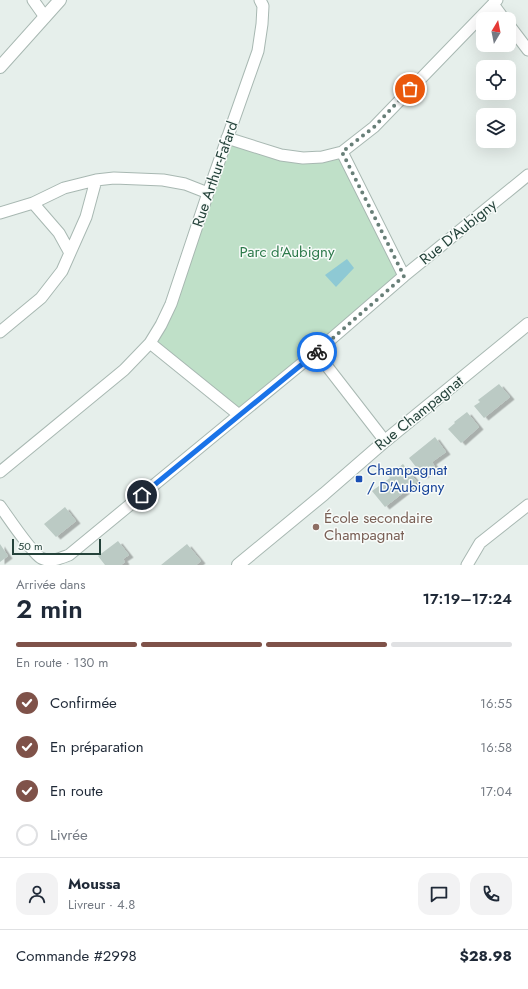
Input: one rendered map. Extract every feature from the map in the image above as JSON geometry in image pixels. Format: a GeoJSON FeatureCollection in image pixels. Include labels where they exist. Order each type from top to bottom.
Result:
{"type":"FeatureCollection","features":[{"type":"Feature","properties":{"kind":"street"},"geometry":{"type":"LineString","coordinates":[[33,0],[45,17]]}},
{"type":"Feature","properties":{"kind":"street"},"geometry":{"type":"LineString","coordinates":[[0,67],[60,0]]}},
{"type":"Feature","properties":{"kind":"street","name":"Rue Arthur-Fafard"},"geometry":{"type":"LineString","coordinates":[[0,472],[124,370],[150,344],[162,324],[171,304],[226,138],[258,51],[264,2]]}},
{"type":"Feature","properties":{"kind":"street"},"geometry":{"type":"LineString","coordinates":[[226,138],[280,155],[303,158],[322,157],[342,152],[374,127],[495,2],[500,12]]}},
{"type":"Feature","properties":{"kind":"street"},"geometry":{"type":"LineString","coordinates":[[516,34],[528,50]]}},
{"type":"Feature","properties":{"kind":"street"},"geometry":{"type":"LineString","coordinates":[[342,152],[404,276]]}},
{"type":"Feature","properties":{"kind":"street","name":"Rue D'Aubigny"},"geometry":{"type":"LineString","coordinates":[[0,506],[31,548],[42,559],[52,560],[69,555],[316,352],[404,276],[528,174]]}},
{"type":"Feature","properties":{"kind":"street"},"geometry":{"type":"LineString","coordinates":[[0,213],[33,203],[64,188],[96,180],[114,178],[163,180],[185,184],[208,192]]}},
{"type":"Feature","properties":{"kind":"street"},"geometry":{"type":"LineString","coordinates":[[0,332],[41,298],[62,271],[86,217],[96,180]]}},
{"type":"Feature","properties":{"kind":"street"},"geometry":{"type":"LineString","coordinates":[[33,203],[59,233],[70,252]]}},
{"type":"Feature","properties":{"kind":"street","name":"Rue Champagnat"},"geometry":{"type":"LineString","coordinates":[[238,565],[385,441],[528,324]]}},
{"type":"Feature","properties":{"kind":"street"},"geometry":{"type":"LineString","coordinates":[[150,344],[239,415]]}},
{"type":"Feature","properties":{"kind":"street"},"geometry":{"type":"LineString","coordinates":[[316,352],[385,441]]}},
{"type":"Feature","properties":{"kind":"street"},"geometry":{"type":"LineString","coordinates":[[467,565],[480,543],[528,504]]}},
{"type":"Feature","properties":{"kind":"green space","name":"Parc d'Aubigny"},"geometry":{"type":"Polygon","coordinates":[[[227,138],[281,155],[342,152],[404,276],[239,415],[150,343],[161,325],[227,138]]]}},
{"type":"Feature","properties":{"kind":"water"},"geometry":{"type":"Polygon","coordinates":[[[347,259],[354,268],[336,287],[325,275],[347,259]]]}},
{"type":"Feature","properties":{"kind":"building"},"geometry":{"type":"Polygon","coordinates":[[[499,384],[510,397],[484,418],[474,406],[480,402],[478,400],[499,384]]]}},
{"type":"Feature","properties":{"kind":"building"},"geometry":{"type":"Polygon","coordinates":[[[467,412],[479,427],[461,443],[448,429],[455,423],[454,422],[467,412]]]}},
{"type":"Feature","properties":{"kind":"building"},"geometry":{"type":"Polygon","coordinates":[[[435,437],[446,452],[432,462],[435,467],[423,476],[409,458],[435,437]]]}},
{"type":"Feature","properties":{"kind":"building"},"geometry":{"type":"Polygon","coordinates":[[[403,464],[417,482],[385,507],[372,491],[390,478],[388,476],[403,464]]]}},
{"type":"Feature","properties":{"kind":"building"},"geometry":{"type":"Polygon","coordinates":[[[65,507],[76,521],[56,537],[44,524],[65,507]]]}},
{"type":"Feature","properties":{"kind":"building"},"geometry":{"type":"Polygon","coordinates":[[[118,541],[129,555],[123,559],[125,562],[121,565],[105,565],[98,556],[118,541]]]}},
{"type":"Feature","properties":{"kind":"building"},"geometry":{"type":"Polygon","coordinates":[[[0,544],[8,556],[0,562],[0,544]]]}},
{"type":"Feature","properties":{"kind":"building"},"geometry":{"type":"Polygon","coordinates":[[[187,544],[201,561],[196,565],[161,565],[187,544]]]}},
{"type":"Feature","properties":{"kind":"way so far"},"geometry":{"type":"LineString","coordinates":[[317,352],[404,276],[342,152],[374,127],[410,89]]}},
{"type":"Feature","properties":{"kind":"place","name":"Champagnat / D'Aubigny"},"geometry":{"type":"Point","coordinates":[359,479]}},
{"type":"Feature","properties":{"kind":"place","name":"École secondaire Champagnat"},"geometry":{"type":"Point","coordinates":[316,527]}},
{"type":"Feature","properties":{"kind":"route"},"geometry":{"type":"LineString","coordinates":[[142,495],[317,352]]}}]}
